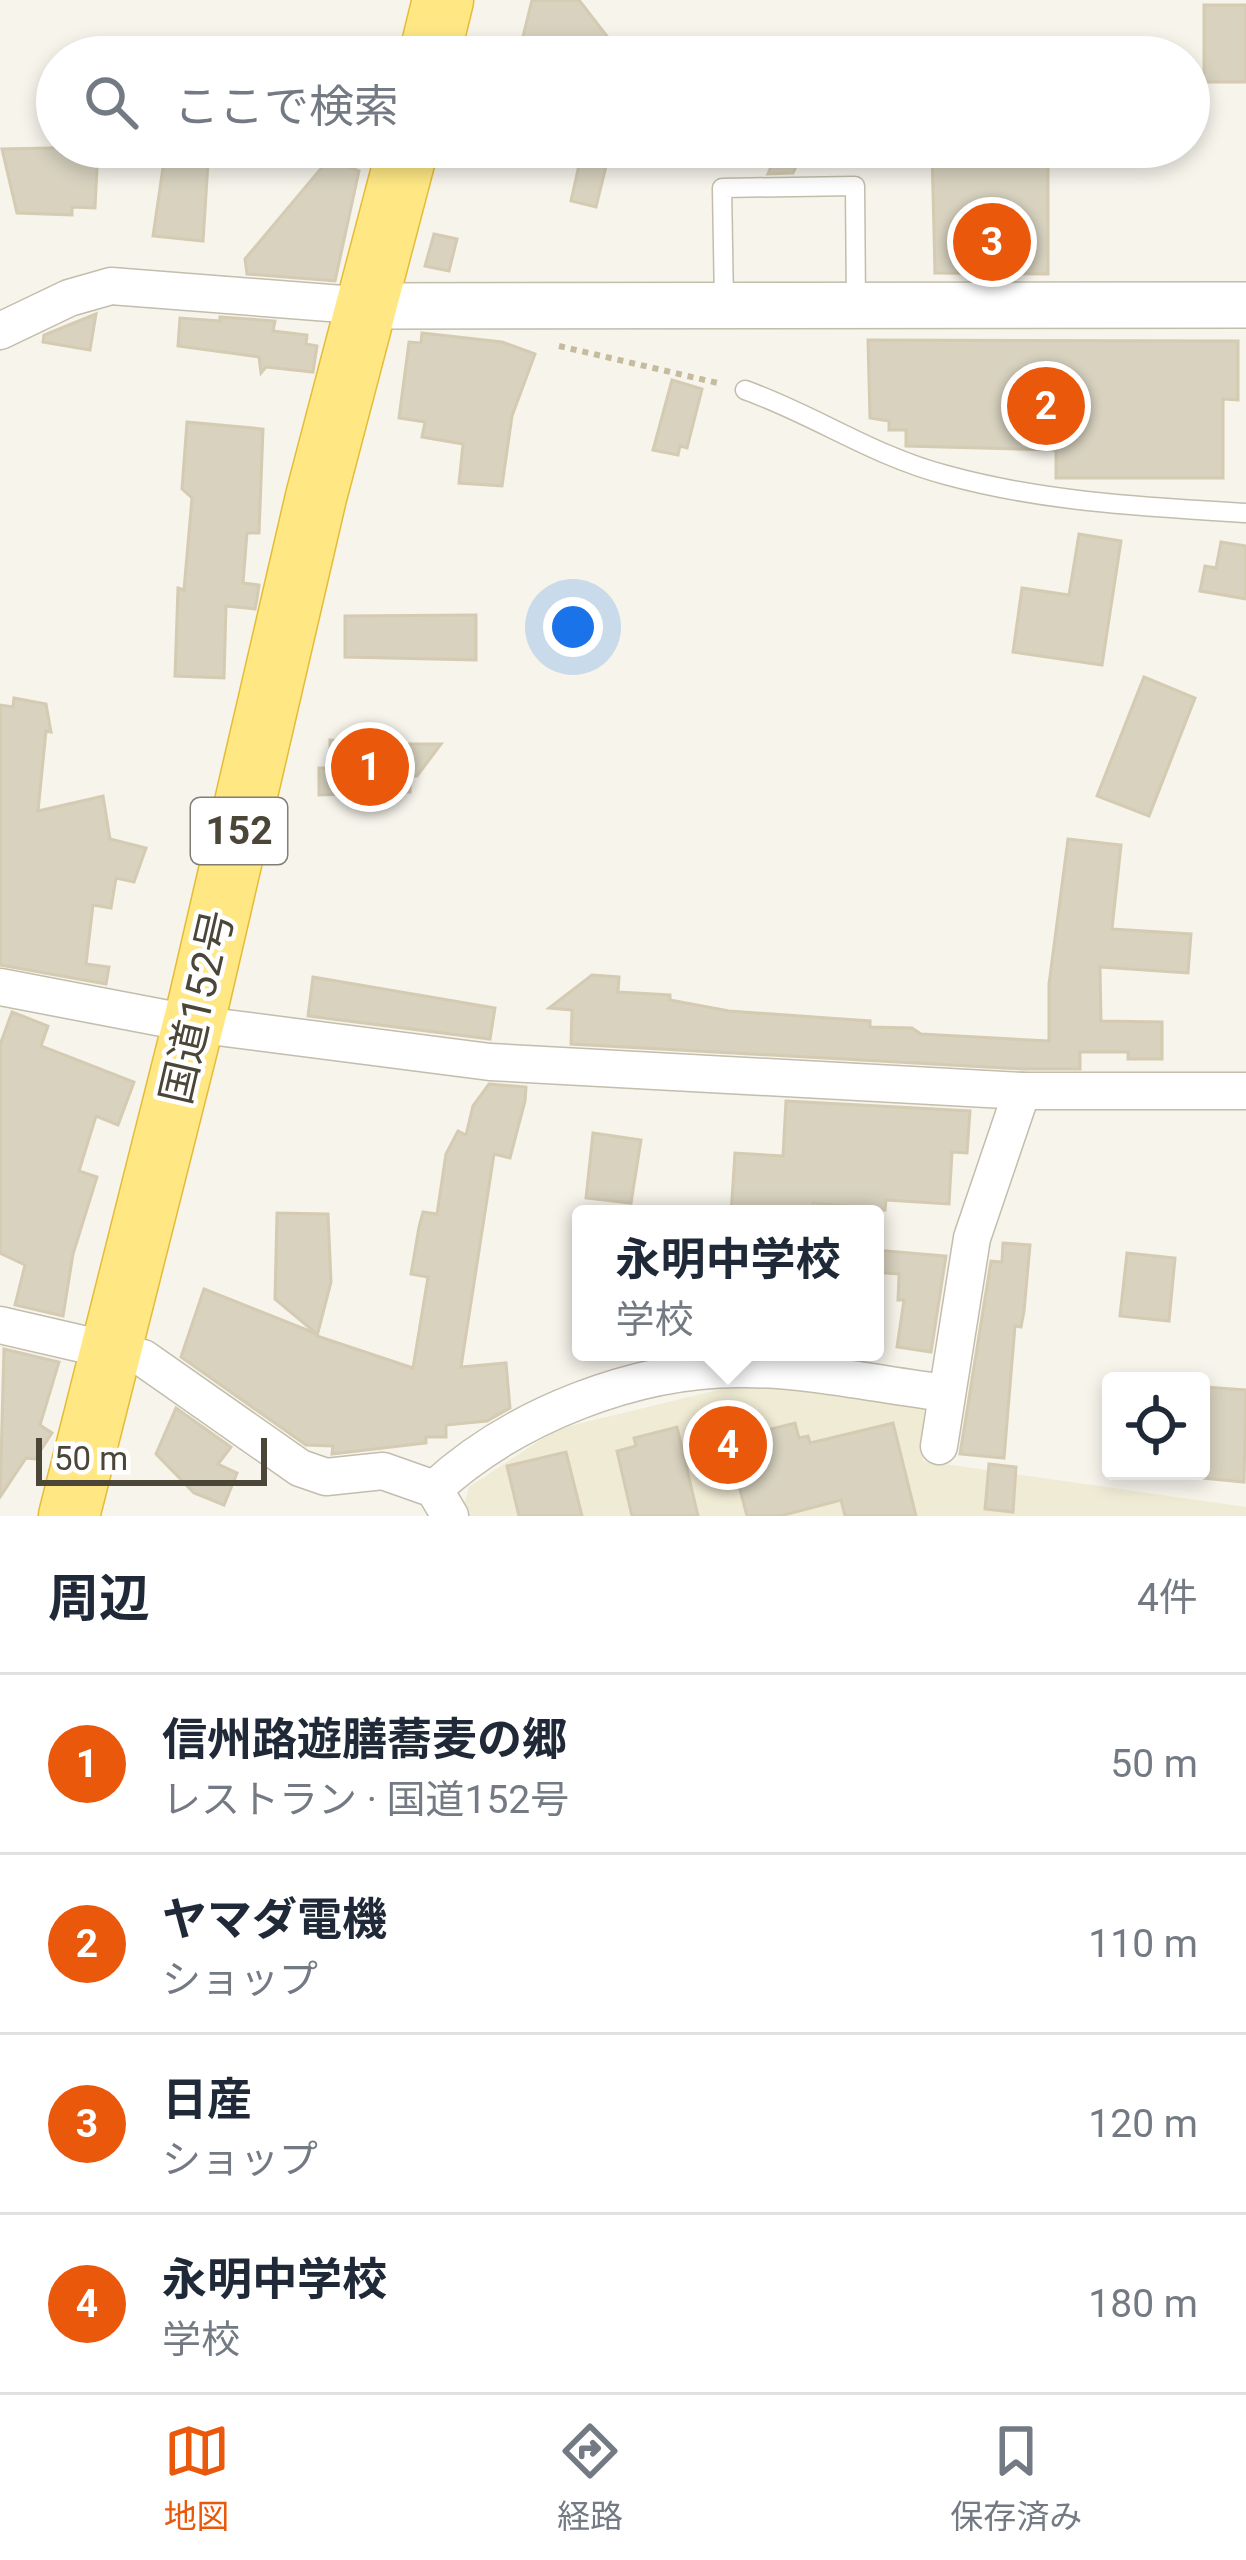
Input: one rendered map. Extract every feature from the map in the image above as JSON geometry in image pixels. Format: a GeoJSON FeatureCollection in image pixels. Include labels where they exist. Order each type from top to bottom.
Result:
{"type":"FeatureCollection","features":[{"type":"Feature","properties":{"kind":"highway"},"geometry":{"type":"LineString","coordinates":[[434,36],[443,0]]}},
{"type":"Feature","properties":{"kind":"highway","name":"国道152号"},"geometry":{"type":"LineString","coordinates":[[69,1516],[116,1347],[273,674],[403,168]]}},
{"type":"Feature","properties":{"kind":"street"},"geometry":{"type":"LineString","coordinates":[[0,332],[69,298],[111,286],[368,306],[1246,305]]}},
{"type":"Feature","properties":{"kind":"street"},"geometry":{"type":"LineString","coordinates":[[0,987],[194,1024],[490,1062],[1022,1090],[1246,1091]]}},
{"type":"Feature","properties":{"kind":"street"},"geometry":{"type":"LineString","coordinates":[[939,1446],[972,1238],[1022,1090]]}},
{"type":"Feature","properties":{"kind":"street"},"geometry":{"type":"LineString","coordinates":[[0,1325],[116,1347],[143,1358],[300,1468],[326,1477],[383,1471],[442,1502],[554,1410],[701,1370],[748,1368],[946,1394]]}},
{"type":"Feature","properties":{"kind":"lane"},"geometry":{"type":"LineString","coordinates":[[724,303],[722,188],[855,186],[856,304]]}},
{"type":"Feature","properties":{"kind":"lane"},"geometry":{"type":"LineString","coordinates":[[746,390],[812,413],[827,431],[944,475],[1080,502],[1246,513]]}},
{"type":"Feature","properties":{"kind":"path"},"geometry":{"type":"LineString","coordinates":[[542,342],[746,390]]}},
{"type":"Feature","properties":{"kind":"shaded area"},"geometry":{"type":"Polygon","coordinates":[[[743,1384],[926,1408],[923,1461],[1246,1507],[1246,1516],[470,1516],[464,1505],[469,1487],[557,1429],[743,1384]]]}},
{"type":"Feature","properties":{"kind":"building"},"geometry":{"type":"Polygon","coordinates":[[[532,0],[579,0],[607,36],[523,36],[532,0]]]}},
{"type":"Feature","properties":{"kind":"building"},"geometry":{"type":"Polygon","coordinates":[[[1204,5],[1246,5],[1246,82],[1210,82],[1210,36],[1204,36],[1204,5]]]}},
{"type":"Feature","properties":{"kind":"building"},"geometry":{"type":"Polygon","coordinates":[[[36,148],[36,168],[97,168],[95,208],[72,207],[72,215],[17,213],[2,149],[36,148]]]}},
{"type":"Feature","properties":{"kind":"building"},"geometry":{"type":"Polygon","coordinates":[[[163,168],[208,168],[203,241],[153,236],[163,168]]]}},
{"type":"Feature","properties":{"kind":"building"},"geometry":{"type":"Polygon","coordinates":[[[321,168],[359,171],[335,281],[247,274],[245,259],[321,168]]]}},
{"type":"Feature","properties":{"kind":"building"},"geometry":{"type":"Polygon","coordinates":[[[578,168],[606,168],[596,207],[571,201],[578,168]]]}},
{"type":"Feature","properties":{"kind":"building"},"geometry":{"type":"Polygon","coordinates":[[[770,168],[795,168],[793,173],[768,174],[770,168]]]}},
{"type":"Feature","properties":{"kind":"building"},"geometry":{"type":"Polygon","coordinates":[[[932,168],[1048,168],[1048,274],[935,273],[932,168]]]}},
{"type":"Feature","properties":{"kind":"building"},"geometry":{"type":"Polygon","coordinates":[[[434,234],[457,239],[449,271],[425,266],[434,234]]]}},
{"type":"Feature","properties":{"kind":"building"},"geometry":{"type":"Polygon","coordinates":[[[96,314],[90,350],[43,342],[44,335],[96,314]]]}},
{"type":"Feature","properties":{"kind":"building"},"geometry":{"type":"Polygon","coordinates":[[[220,317],[275,321],[273,331],[307,335],[306,344],[317,346],[313,372],[266,367],[261,373],[259,357],[178,346],[180,318],[220,321],[220,317]]]}},
{"type":"Feature","properties":{"kind":"building"},"geometry":{"type":"Polygon","coordinates":[[[422,333],[502,342],[535,354],[512,416],[502,486],[459,483],[463,444],[422,437],[425,422],[399,418],[409,342],[421,343],[422,333]]]}},
{"type":"Feature","properties":{"kind":"building"},"geometry":{"type":"Polygon","coordinates":[[[868,340],[1238,341],[1238,400],[1223,399],[1223,478],[1056,478],[1056,450],[906,446],[906,430],[889,430],[889,421],[870,418],[868,340]]]}},
{"type":"Feature","properties":{"kind":"building"},"geometry":{"type":"Polygon","coordinates":[[[672,380],[702,389],[687,448],[680,446],[678,455],[653,450],[672,380]]]}},
{"type":"Feature","properties":{"kind":"building"},"geometry":{"type":"Polygon","coordinates":[[[187,422],[263,429],[259,533],[247,533],[243,583],[259,585],[257,599],[255,609],[226,606],[224,678],[175,676],[178,588],[184,590],[192,498],[182,489],[187,422]]]}},
{"type":"Feature","properties":{"kind":"building"},"geometry":{"type":"Polygon","coordinates":[[[1079,534],[1121,541],[1102,665],[1013,652],[1022,588],[1069,595],[1079,534]]]}},
{"type":"Feature","properties":{"kind":"building"},"geometry":{"type":"Polygon","coordinates":[[[1221,542],[1246,546],[1246,599],[1200,591],[1205,566],[1216,568],[1221,542]]]}},
{"type":"Feature","properties":{"kind":"building"},"geometry":{"type":"Polygon","coordinates":[[[476,615],[476,660],[345,657],[345,616],[476,615]]]}},
{"type":"Feature","properties":{"kind":"building"},"geometry":{"type":"Polygon","coordinates":[[[1144,677],[1195,698],[1149,816],[1097,796],[1144,677]]]}},
{"type":"Feature","properties":{"kind":"building"},"geometry":{"type":"Polygon","coordinates":[[[14,698],[46,704],[51,732],[46,731],[38,811],[103,796],[110,839],[146,848],[134,882],[116,878],[111,908],[93,905],[86,964],[109,967],[106,984],[0,965],[0,705],[13,707],[14,698]]]}},
{"type":"Feature","properties":{"kind":"building"},"geometry":{"type":"Polygon","coordinates":[[[330,740],[441,744],[417,776],[410,776],[410,792],[319,795],[319,768],[330,768],[330,740]]]}},
{"type":"Feature","properties":{"kind":"building"},"geometry":{"type":"Polygon","coordinates":[[[1068,839],[1121,845],[1112,929],[1191,934],[1188,973],[1100,967],[1101,1021],[1162,1022],[1162,1059],[1128,1059],[1128,1052],[1080,1052],[1080,1069],[1023,1069],[571,1044],[572,1010],[549,1008],[592,975],[619,977],[618,992],[670,995],[670,1000],[729,1011],[870,1021],[870,1027],[912,1028],[921,1034],[1049,1041],[1049,984],[1068,839]]]}},
{"type":"Feature","properties":{"kind":"building"},"geometry":{"type":"Polygon","coordinates":[[[313,977],[495,1008],[490,1039],[308,1016],[313,977]]]}},
{"type":"Feature","properties":{"kind":"building"},"geometry":{"type":"Polygon","coordinates":[[[12,1012],[48,1026],[41,1046],[134,1082],[118,1125],[96,1116],[79,1171],[97,1177],[73,1254],[63,1316],[15,1305],[25,1265],[0,1253],[0,1045],[12,1012]]]}},
{"type":"Feature","properties":{"kind":"building"},"geometry":{"type":"Polygon","coordinates":[[[489,1084],[526,1087],[525,1101],[510,1158],[494,1154],[461,1367],[506,1363],[510,1408],[487,1421],[446,1425],[446,1437],[426,1437],[426,1443],[332,1454],[333,1446],[306,1445],[181,1357],[204,1289],[317,1334],[275,1299],[277,1213],[328,1214],[331,1282],[317,1336],[413,1368],[428,1277],[411,1274],[423,1212],[437,1214],[446,1154],[458,1131],[466,1135],[473,1106],[489,1084]]]}},
{"type":"Feature","properties":{"kind":"building"},"geometry":{"type":"Polygon","coordinates":[[[786,1101],[970,1111],[967,1153],[952,1152],[949,1204],[886,1200],[885,1210],[884,1205],[732,1205],[735,1153],[783,1156],[786,1101]]]}},
{"type":"Feature","properties":{"kind":"building"},"geometry":{"type":"Polygon","coordinates":[[[593,1133],[641,1140],[631,1203],[586,1198],[593,1133]]]}},
{"type":"Feature","properties":{"kind":"building"},"geometry":{"type":"Polygon","coordinates":[[[1003,1243],[1030,1245],[1024,1311],[1021,1327],[1015,1326],[1004,1458],[960,1454],[991,1261],[1002,1262],[1003,1243]]]}},
{"type":"Feature","properties":{"kind":"building"},"geometry":{"type":"Polygon","coordinates":[[[884,1251],[946,1256],[931,1352],[897,1347],[904,1300],[898,1300],[899,1274],[884,1273],[884,1251]]]}},
{"type":"Feature","properties":{"kind":"building"},"geometry":{"type":"Polygon","coordinates":[[[1127,1253],[1175,1258],[1169,1321],[1120,1316],[1127,1253]]]}},
{"type":"Feature","properties":{"kind":"building"},"geometry":{"type":"Polygon","coordinates":[[[4,1349],[59,1362],[40,1425],[52,1433],[35,1459],[26,1458],[0,1497],[4,1349]]]}},
{"type":"Feature","properties":{"kind":"building"},"geometry":{"type":"Polygon","coordinates":[[[1210,1387],[1246,1390],[1244,1482],[1210,1479],[1210,1387]]]}},
{"type":"Feature","properties":{"kind":"building"},"geometry":{"type":"Polygon","coordinates":[[[176,1408],[231,1447],[218,1464],[237,1473],[224,1505],[194,1493],[156,1454],[176,1408]]]}},
{"type":"Feature","properties":{"kind":"building"},"geometry":{"type":"Polygon","coordinates":[[[795,1423],[799,1438],[808,1436],[810,1443],[893,1423],[916,1516],[845,1516],[841,1500],[780,1516],[747,1516],[730,1452],[743,1449],[740,1437],[795,1423]]]}},
{"type":"Feature","properties":{"kind":"building"},"geometry":{"type":"Polygon","coordinates":[[[677,1427],[698,1516],[632,1516],[617,1451],[636,1446],[634,1438],[677,1427]]]}},
{"type":"Feature","properties":{"kind":"building"},"geometry":{"type":"Polygon","coordinates":[[[566,1452],[582,1516],[519,1516],[507,1466],[566,1452]]]}},
{"type":"Feature","properties":{"kind":"building"},"geometry":{"type":"Polygon","coordinates":[[[989,1464],[1016,1467],[1013,1512],[985,1509],[989,1464]]]}},
{"type":"Feature","properties":{"kind":"place","name":"日産"},"geometry":{"type":"Point","coordinates":[992,242]}},
{"type":"Feature","properties":{"kind":"place","name":"ヤマダ電機"},"geometry":{"type":"Point","coordinates":[1046,406]}},
{"type":"Feature","properties":{"kind":"place","name":"信州路遊膳蕎麦の郷"},"geometry":{"type":"Point","coordinates":[370,767]}},
{"type":"Feature","properties":{"kind":"place","name":"永明中学校"},"geometry":{"type":"Point","coordinates":[728,1445]}}]}
